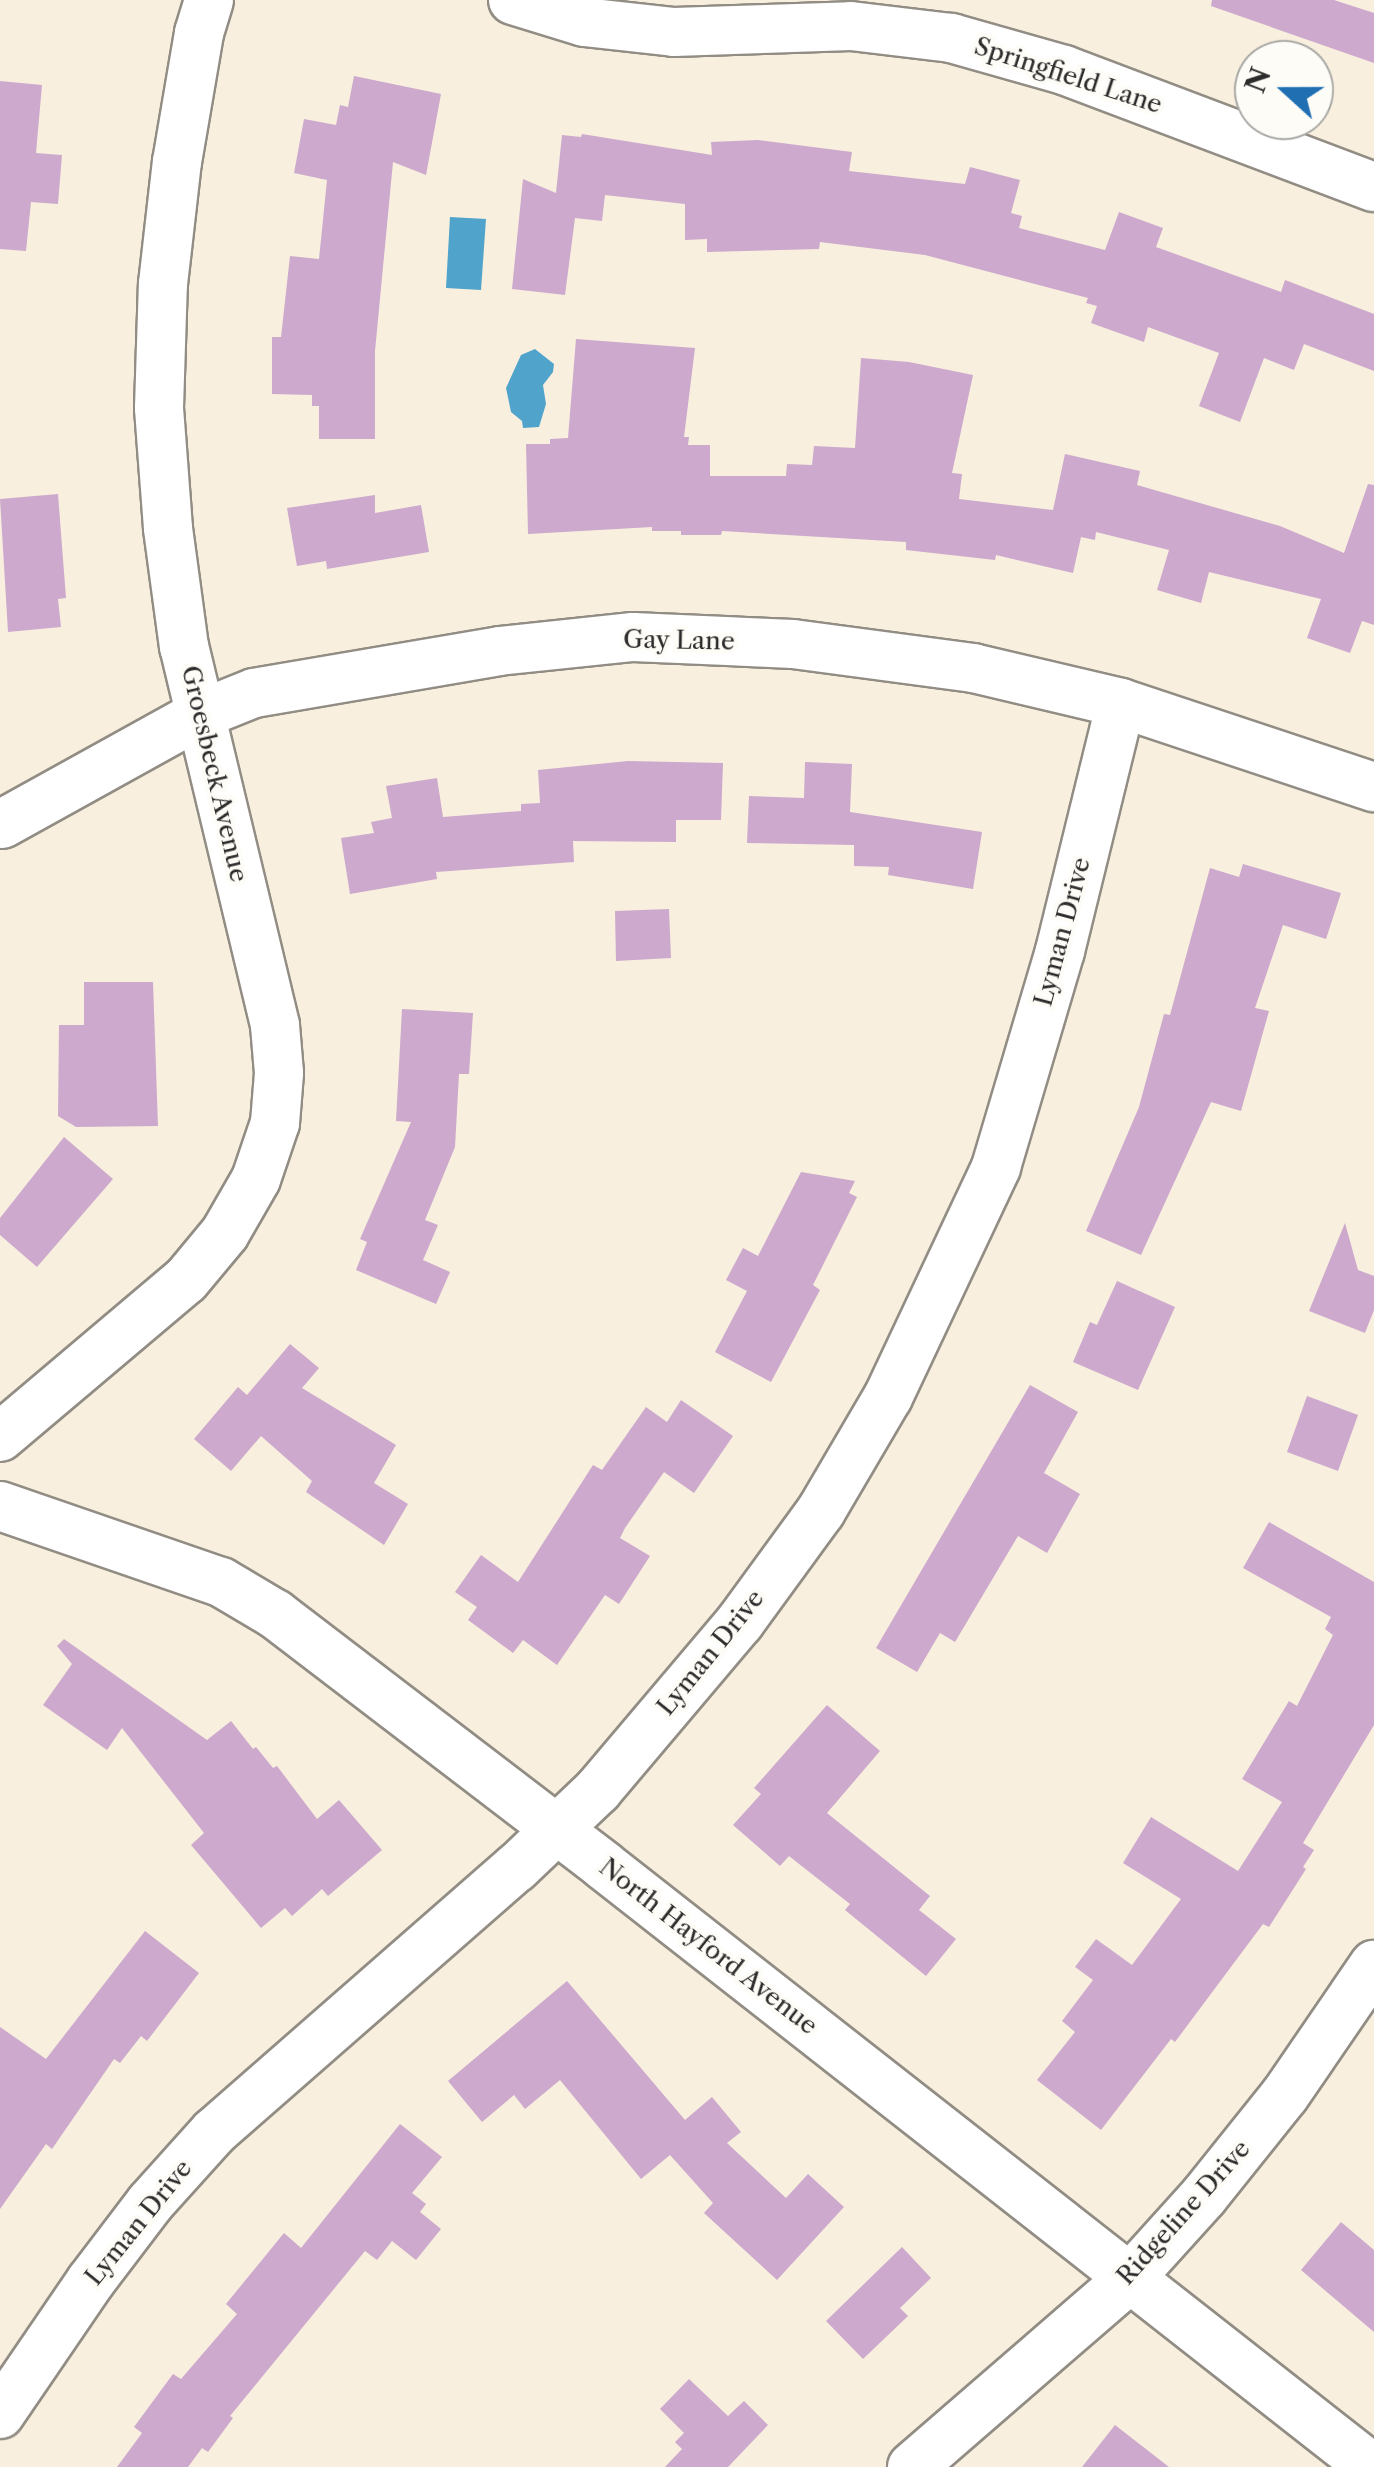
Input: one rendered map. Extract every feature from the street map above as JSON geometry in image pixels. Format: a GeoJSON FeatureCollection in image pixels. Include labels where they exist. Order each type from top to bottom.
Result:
{"type":"FeatureCollection","features":[{"type":"Feature","properties":{"kind":"street","name":"Groesbeck Avenue"},"geometry":{"type":"LineString","coordinates":[[0,1437],[186,1280],[225,1233],[248,1192],[274,1123],[279,1073],[276,1024],[199,715],[168,528],[160,408],[163,284],[177,162],[199,33],[209,0]]}},
{"type":"Feature","properties":{"kind":"street","name":"Springfield Lane"},"geometry":{"type":"LineString","coordinates":[[513,0],[584,22],[674,32],[851,26],[952,38],[1064,70],[1374,187]]}},
{"type":"Feature","properties":{"kind":"street","name":"Gay Lane"},"geometry":{"type":"LineString","coordinates":[[2,824],[199,715],[254,693],[500,651],[633,637],[793,644],[973,668],[1121,703],[1374,787]]}},
{"type":"Feature","properties":{"kind":"street","name":"Lyman Drive"},"geometry":{"type":"LineString","coordinates":[[0,2414],[150,2202],[214,2132],[516,1868],[598,1790],[740,1622],[821,1511],[888,1397],[996,1167],[1060,950],[1121,703]]}},
{"type":"Feature","properties":{"kind":"street","name":"North Hayford Avenue"},"geometry":{"type":"LineString","coordinates":[[0,1506],[221,1582],[275,1614],[556,1829],[1370,2467]]}},
{"type":"Feature","properties":{"kind":"street","name":"Ridgeline Drive"},"geometry":{"type":"LineString","coordinates":[[912,2467],[1130,2278],[1204,2196],[1284,2095],[1374,1966]]}},
{"type":"Feature","properties":{"kind":"water"},"geometry":{"type":"Polygon","coordinates":[[[450,217],[486,219],[481,290],[446,288],[450,217]]]}},
{"type":"Feature","properties":{"kind":"water"},"geometry":{"type":"Polygon","coordinates":[[[535,349],[554,364],[553,372],[543,385],[546,404],[539,427],[523,428],[522,421],[511,412],[506,388],[521,355],[535,349]]]}},
{"type":"Feature","properties":{"kind":"building"},"geometry":{"type":"Polygon","coordinates":[[[1212,0],[1334,0],[1374,13],[1374,63],[1334,49],[1334,40],[1308,40],[1211,6],[1212,0]]]}},
{"type":"Feature","properties":{"kind":"building"},"geometry":{"type":"Polygon","coordinates":[[[354,76],[441,94],[426,175],[393,162],[375,351],[375,439],[319,439],[319,406],[312,406],[312,395],[272,394],[272,337],[281,337],[290,256],[319,259],[327,180],[294,173],[304,119],[336,125],[340,105],[348,107],[354,76]]]}},
{"type":"Feature","properties":{"kind":"building"},"geometry":{"type":"Polygon","coordinates":[[[0,81],[42,85],[36,153],[62,155],[58,204],[31,202],[26,251],[0,249],[0,81]]]}},
{"type":"Feature","properties":{"kind":"building"},"geometry":{"type":"Polygon","coordinates":[[[582,134],[712,155],[711,142],[758,140],[852,152],[849,171],[965,184],[970,167],[1020,180],[1011,213],[1022,216],[1019,228],[1105,250],[1119,212],[1163,228],[1156,247],[1281,292],[1285,280],[1374,314],[1374,371],[1304,344],[1294,370],[1264,358],[1240,422],[1199,406],[1219,353],[1148,327],[1144,342],[1091,323],[1097,306],[1086,303],[1088,298],[925,255],[820,242],[819,249],[707,252],[707,239],[685,240],[685,204],[605,195],[602,221],[575,218],[565,295],[512,289],[523,179],[556,193],[562,135],[582,134]]]}},
{"type":"Feature","properties":{"kind":"building"},"geometry":{"type":"Polygon","coordinates":[[[576,339],[695,348],[684,437],[689,437],[688,445],[710,445],[710,476],[786,476],[787,464],[812,465],[814,446],[855,448],[861,358],[909,362],[973,375],[952,473],[962,474],[959,499],[1053,510],[1065,454],[1140,471],[1137,485],[1280,526],[1344,553],[1368,484],[1374,485],[1374,625],[1362,621],[1350,653],[1307,638],[1321,599],[1209,572],[1201,603],[1157,590],[1169,550],[1096,532],[1095,540],[1081,537],[1073,573],[996,555],[995,560],[906,550],[906,542],[722,531],[721,535],[681,535],[681,531],[652,531],[652,527],[528,534],[526,444],[550,444],[550,439],[568,438],[576,339]]]}},
{"type":"Feature","properties":{"kind":"building"},"geometry":{"type":"Polygon","coordinates":[[[58,494],[66,598],[58,599],[61,627],[8,632],[0,499],[58,494]]]}},
{"type":"Feature","properties":{"kind":"building"},"geometry":{"type":"Polygon","coordinates":[[[375,495],[375,513],[421,505],[429,552],[327,569],[326,561],[297,566],[287,508],[375,495]]]}},
{"type":"Feature","properties":{"kind":"building"},"geometry":{"type":"Polygon","coordinates":[[[628,761],[723,763],[721,820],[676,820],[676,842],[573,841],[574,862],[436,872],[437,879],[350,894],[341,838],[374,833],[371,822],[392,818],[386,786],[437,778],[443,817],[521,811],[521,804],[540,803],[538,770],[628,761]]]}},
{"type":"Feature","properties":{"kind":"building"},"geometry":{"type":"Polygon","coordinates":[[[805,762],[852,764],[850,812],[982,832],[973,889],[888,875],[889,867],[854,866],[854,845],[747,843],[749,796],[804,798],[805,762]]]}},
{"type":"Feature","properties":{"kind":"building"},"geometry":{"type":"Polygon","coordinates":[[[1243,864],[1341,893],[1326,939],[1283,925],[1255,1008],[1269,1011],[1241,1111],[1211,1102],[1141,1255],[1086,1231],[1139,1107],[1164,1014],[1170,1015],[1210,868],[1239,877],[1243,864]]]}},
{"type":"Feature","properties":{"kind":"building"},"geometry":{"type":"Polygon","coordinates":[[[669,909],[671,958],[616,961],[615,911],[669,909]]]}},
{"type":"Feature","properties":{"kind":"building"},"geometry":{"type":"Polygon","coordinates":[[[84,982],[153,982],[158,1126],[76,1127],[58,1116],[59,1025],[84,1025],[84,982]]]}},
{"type":"Feature","properties":{"kind":"building"},"geometry":{"type":"Polygon","coordinates":[[[402,1009],[473,1013],[469,1074],[459,1074],[455,1147],[425,1220],[438,1225],[423,1260],[450,1272],[436,1304],[356,1270],[367,1242],[360,1239],[411,1122],[396,1121],[402,1009]]]}},
{"type":"Feature","properties":{"kind":"building"},"geometry":{"type":"Polygon","coordinates":[[[64,1137],[113,1179],[37,1267],[0,1235],[0,1218],[64,1137]]]}},
{"type":"Feature","properties":{"kind":"building"},"geometry":{"type":"Polygon","coordinates":[[[801,1172],[855,1181],[849,1193],[857,1197],[813,1285],[820,1290],[771,1382],[715,1352],[747,1291],[726,1280],[743,1248],[758,1256],[801,1172]]]}},
{"type":"Feature","properties":{"kind":"building"},"geometry":{"type":"Polygon","coordinates":[[[1345,1223],[1358,1270],[1374,1276],[1374,1310],[1365,1333],[1309,1311],[1345,1223]]]}},
{"type":"Feature","properties":{"kind":"building"},"geometry":{"type":"Polygon","coordinates":[[[1117,1281],[1175,1307],[1138,1390],[1073,1362],[1090,1322],[1097,1325],[1117,1281]]]}},
{"type":"Feature","properties":{"kind":"building"},"geometry":{"type":"Polygon","coordinates":[[[290,1344],[319,1368],[302,1388],[396,1445],[374,1483],[408,1504],[384,1545],[306,1492],[312,1481],[261,1436],[231,1471],[194,1439],[238,1387],[247,1395],[290,1344]]]}},
{"type":"Feature","properties":{"kind":"building"},"geometry":{"type":"Polygon","coordinates":[[[1030,1385],[1078,1412],[1044,1473],[1080,1494],[1047,1553],[1018,1536],[955,1642],[940,1633],[917,1672],[876,1648],[1030,1385]]]}},
{"type":"Feature","properties":{"kind":"building"},"geometry":{"type":"Polygon","coordinates":[[[1307,1396],[1358,1415],[1338,1471],[1287,1452],[1307,1396]]]}},
{"type":"Feature","properties":{"kind":"building"},"geometry":{"type":"Polygon","coordinates":[[[681,1400],[733,1436],[694,1493],[664,1472],[625,1528],[620,1538],[650,1556],[619,1604],[605,1595],[557,1665],[523,1640],[513,1653],[468,1620],[477,1607],[455,1592],[481,1555],[518,1582],[593,1465],[602,1470],[646,1407],[667,1422],[681,1400]]]}},
{"type":"Feature","properties":{"kind":"building"},"geometry":{"type":"Polygon","coordinates":[[[1269,1522],[1374,1582],[1374,1725],[1303,1843],[1314,1850],[1269,1927],[1263,1924],[1175,2042],[1171,2039],[1101,2130],[1037,2080],[1075,2032],[1062,2021],[1093,1980],[1075,1967],[1096,1939],[1132,1965],[1181,1899],[1123,1863],[1151,1817],[1238,1871],[1282,1802],[1242,1779],[1289,1701],[1297,1706],[1333,1635],[1325,1629],[1331,1617],[1243,1568],[1269,1522]]]}},
{"type":"Feature","properties":{"kind":"building"},"geometry":{"type":"Polygon","coordinates":[[[64,1639],[207,1740],[231,1721],[253,1749],[256,1747],[273,1768],[277,1766],[317,1819],[339,1800],[382,1850],[328,1896],[322,1889],[292,1916],[285,1908],[261,1928],[191,1845],[204,1833],[122,1728],[107,1750],[43,1705],[72,1664],[57,1646],[64,1639]]]}},
{"type":"Feature","properties":{"kind":"building"},"geometry":{"type":"Polygon","coordinates":[[[827,1705],[880,1751],[827,1813],[930,1896],[919,1910],[956,1939],[926,1976],[845,1910],[850,1904],[789,1856],[780,1866],[733,1825],[761,1794],[754,1788],[827,1705]]]}},
{"type":"Feature","properties":{"kind":"building"},"geometry":{"type":"Polygon","coordinates":[[[145,1931],[199,1973],[147,2041],[141,2036],[120,2063],[114,2059],[52,2149],[46,2144],[0,2209],[0,2027],[46,2059],[145,1931]]]}},
{"type":"Feature","properties":{"kind":"building"},"geometry":{"type":"Polygon","coordinates":[[[567,1981],[685,2120],[712,2097],[741,2132],[727,2143],[786,2198],[808,2174],[844,2207],[777,2280],[704,2213],[713,2203],[670,2155],[641,2179],[560,2080],[525,2109],[514,2095],[482,2122],[448,2081],[567,1981]]]}},
{"type":"Feature","properties":{"kind":"building"},"geometry":{"type":"Polygon","coordinates":[[[400,2124],[442,2157],[412,2193],[426,2204],[420,2212],[441,2229],[416,2260],[392,2241],[377,2260],[365,2251],[230,2416],[233,2418],[208,2452],[202,2448],[188,2467],[117,2467],[142,2433],[134,2427],[173,2374],[181,2379],[237,2314],[226,2304],[284,2233],[301,2248],[400,2124]]]}},
{"type":"Feature","properties":{"kind":"building"},"geometry":{"type":"Polygon","coordinates":[[[1341,2222],[1374,2250],[1374,2332],[1301,2270],[1341,2222]]]}},
{"type":"Feature","properties":{"kind":"building"},"geometry":{"type":"Polygon","coordinates":[[[902,2247],[931,2278],[900,2308],[908,2316],[863,2359],[826,2321],[902,2247]]]}},
{"type":"Feature","properties":{"kind":"building"},"geometry":{"type":"Polygon","coordinates":[[[689,2379],[728,2416],[744,2401],[768,2425],[728,2467],[665,2467],[682,2449],[675,2442],[684,2433],[660,2409],[689,2379]]]}},
{"type":"Feature","properties":{"kind":"building"},"geometry":{"type":"Polygon","coordinates":[[[1115,2425],[1169,2467],[1082,2467],[1115,2425]]]}}]}
